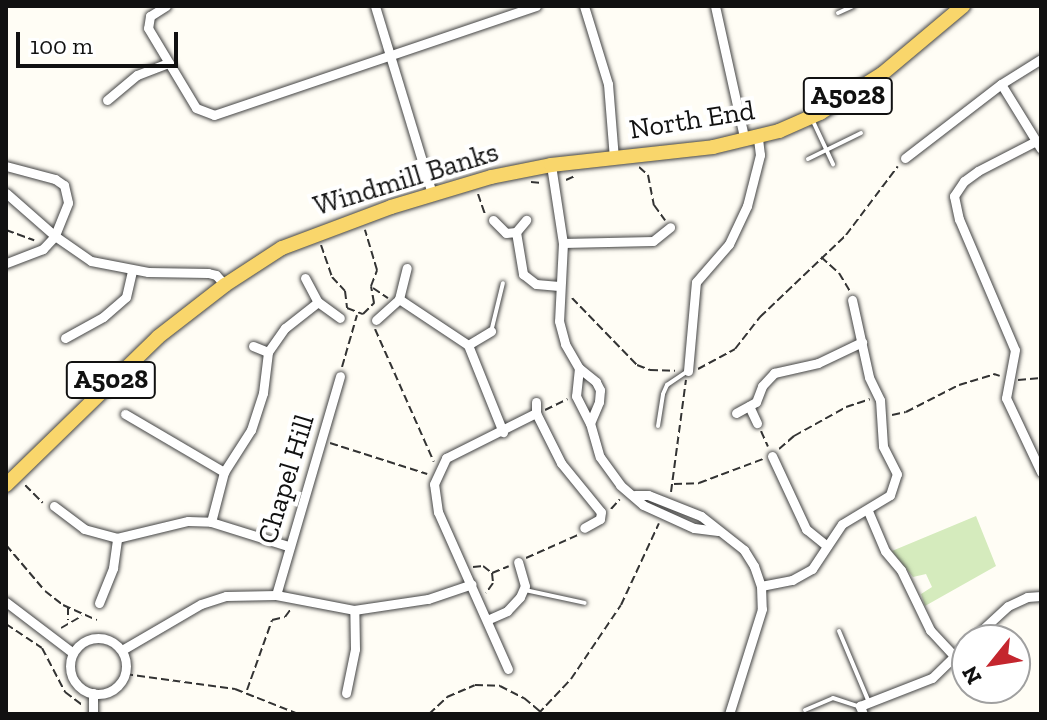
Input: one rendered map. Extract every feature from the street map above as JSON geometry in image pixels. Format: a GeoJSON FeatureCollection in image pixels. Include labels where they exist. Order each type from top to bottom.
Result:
{"type":"FeatureCollection","features":[{"type":"Feature","properties":{"kind":"main road","name":"North End"},"geometry":{"type":"LineString","coordinates":[[614,158],[752,139],[811,117],[882,74],[939,30],[963,6]]}},
{"type":"Feature","properties":{"kind":"main road","name":"Windmill Banks"},"geometry":{"type":"LineString","coordinates":[[225,285],[282,248],[316,233],[432,194],[551,165],[614,158]]}},
{"type":"Feature","properties":{"kind":"main road","name":"A5028"},"geometry":{"type":"LineString","coordinates":[[6,485],[134,358],[225,285]]}},
{"type":"Feature","properties":{"kind":"street"},"geometry":{"type":"LineString","coordinates":[[166,6],[150,16],[148,28],[196,108],[214,115],[536,6]]}},
{"type":"Feature","properties":{"kind":"street"},"geometry":{"type":"LineString","coordinates":[[375,6],[432,194]]}},
{"type":"Feature","properties":{"kind":"street"},"geometry":{"type":"LineString","coordinates":[[584,6],[608,84],[614,158]]}},
{"type":"Feature","properties":{"kind":"street"},"geometry":{"type":"LineString","coordinates":[[688,371],[696,282],[729,244],[747,206],[760,155],[752,139],[715,6]]}},
{"type":"Feature","properties":{"kind":"street"},"geometry":{"type":"LineString","coordinates":[[905,158],[1001,84],[1041,59]]}},
{"type":"Feature","properties":{"kind":"street"},"geometry":{"type":"LineString","coordinates":[[107,100],[137,75],[169,63]]}},
{"type":"Feature","properties":{"kind":"street"},"geometry":{"type":"LineString","coordinates":[[1001,84],[1039,145],[978,171],[964,181],[954,196],[959,219],[1015,350],[1006,398],[1041,472]]}},
{"type":"Feature","properties":{"kind":"street"},"geometry":{"type":"LineString","coordinates":[[551,165],[563,243],[559,321],[565,344],[579,368],[596,382],[600,390],[599,402],[590,423]]}},
{"type":"Feature","properties":{"kind":"street"},"geometry":{"type":"LineString","coordinates":[[6,166],[55,179],[64,185],[68,203],[55,236],[43,249],[6,263]]}},
{"type":"Feature","properties":{"kind":"street"},"geometry":{"type":"LineString","coordinates":[[6,193],[55,236],[91,261],[132,270],[208,273],[216,275],[225,285]]}},
{"type":"Feature","properties":{"kind":"street"},"geometry":{"type":"LineString","coordinates":[[493,220],[506,233],[516,232],[526,220]]}},
{"type":"Feature","properties":{"kind":"street"},"geometry":{"type":"LineString","coordinates":[[563,243],[653,241],[670,227]]}},
{"type":"Feature","properties":{"kind":"street"},"geometry":{"type":"LineString","coordinates":[[516,232],[523,274],[536,284],[559,291]]}},
{"type":"Feature","properties":{"kind":"street"},"geometry":{"type":"LineString","coordinates":[[374,321],[397,301],[407,268]]}},
{"type":"Feature","properties":{"kind":"street"},"geometry":{"type":"LineString","coordinates":[[65,338],[103,317],[126,297],[132,270]]}},
{"type":"Feature","properties":{"kind":"street"},"geometry":{"type":"LineString","coordinates":[[305,278],[318,302],[340,318]]}},
{"type":"Feature","properties":{"kind":"street"},"geometry":{"type":"LineString","coordinates":[[761,586],[792,580],[812,569],[842,524],[890,495],[897,474],[883,446],[878,397],[852,300]]}},
{"type":"Feature","properties":{"kind":"street"},"geometry":{"type":"LineString","coordinates":[[397,301],[468,345],[503,432]]}},
{"type":"Feature","properties":{"kind":"street"},"geometry":{"type":"LineString","coordinates":[[211,522],[224,472],[251,430],[263,393],[268,352],[285,328],[318,302]]}},
{"type":"Feature","properties":{"kind":"street"},"geometry":{"type":"LineString","coordinates":[[468,345],[491,331]]}},
{"type":"Feature","properties":{"kind":"street"},"geometry":{"type":"LineString","coordinates":[[736,413],[756,402],[762,386],[774,373],[818,363],[862,342]]}},
{"type":"Feature","properties":{"kind":"street"},"geometry":{"type":"LineString","coordinates":[[253,346],[268,352]]}},
{"type":"Feature","properties":{"kind":"street"},"geometry":{"type":"LineString","coordinates":[[579,368],[576,396],[590,423],[600,457],[620,485],[643,505],[694,528],[721,531],[744,550],[761,586],[762,609],[729,714]]}},
{"type":"Feature","properties":{"kind":"street","name":"Chapel Hill"},"geometry":{"type":"LineString","coordinates":[[276,595],[340,376]]}},
{"type":"Feature","properties":{"kind":"street"},"geometry":{"type":"LineString","coordinates":[[536,402],[536,413],[561,463],[598,506],[600,519],[584,528]]}},
{"type":"Feature","properties":{"kind":"street"},"geometry":{"type":"LineString","coordinates":[[749,406],[757,423]]}},
{"type":"Feature","properties":{"kind":"street"},"geometry":{"type":"LineString","coordinates":[[508,669],[438,512],[434,490],[437,474],[446,458],[536,413]]}},
{"type":"Feature","properties":{"kind":"street"},"geometry":{"type":"LineString","coordinates":[[125,414],[224,472]]}},
{"type":"Feature","properties":{"kind":"street"},"geometry":{"type":"LineString","coordinates":[[772,456],[806,529],[827,546]]}},
{"type":"Feature","properties":{"kind":"street"},"geometry":{"type":"LineString","coordinates":[[54,506],[84,529],[117,538],[188,521],[211,522],[288,546]]}},
{"type":"Feature","properties":{"kind":"street"},"geometry":{"type":"LineString","coordinates":[[868,511],[885,551],[901,570],[930,630],[951,653]]}},
{"type":"Feature","properties":{"kind":"street"},"geometry":{"type":"LineString","coordinates":[[99,603],[113,568],[117,538]]}},
{"type":"Feature","properties":{"kind":"street"},"geometry":{"type":"LineString","coordinates":[[487,620],[507,611],[523,590],[518,562]]}},
{"type":"Feature","properties":{"kind":"street"},"geometry":{"type":"LineString","coordinates":[[122,650],[201,604],[226,596],[276,595],[354,610],[428,599],[472,584]]}},
{"type":"Feature","properties":{"kind":"street"},"geometry":{"type":"LineString","coordinates":[[988,624],[1008,606],[1027,597],[1041,596]]}},
{"type":"Feature","properties":{"kind":"street"},"geometry":{"type":"LineString","coordinates":[[6,602],[73,653]]}},
{"type":"Feature","properties":{"kind":"street"},"geometry":{"type":"LineString","coordinates":[[346,693],[353,669],[354,610]]}},
{"type":"Feature","properties":{"kind":"street"},"geometry":{"type":"LineString","coordinates":[[96,638],[114,642],[122,650],[125,674],[111,691],[93,693],[77,684],[72,676],[73,653],[87,640],[96,638]]}},
{"type":"Feature","properties":{"kind":"street"},"geometry":{"type":"LineString","coordinates":[[864,708],[932,678],[951,661]]}},
{"type":"Feature","properties":{"kind":"street"},"geometry":{"type":"LineString","coordinates":[[93,693],[93,714]]}},
{"type":"Feature","properties":{"kind":"lane"},"geometry":{"type":"LineString","coordinates":[[838,13],[853,6]]}},
{"type":"Feature","properties":{"kind":"lane"},"geometry":{"type":"LineString","coordinates":[[811,117],[833,164]]}},
{"type":"Feature","properties":{"kind":"lane"},"geometry":{"type":"LineString","coordinates":[[808,159],[861,133]]}},
{"type":"Feature","properties":{"kind":"lane"},"geometry":{"type":"LineString","coordinates":[[491,331],[499,311],[503,283]]}},
{"type":"Feature","properties":{"kind":"lane"},"geometry":{"type":"LineString","coordinates":[[658,426],[660,403],[667,385],[688,371]]}},
{"type":"Feature","properties":{"kind":"lane"},"geometry":{"type":"LineString","coordinates":[[1031,450],[1041,445]]}},
{"type":"Feature","properties":{"kind":"lane"},"geometry":{"type":"LineString","coordinates":[[523,590],[585,603]]}},
{"type":"Feature","properties":{"kind":"lane"},"geometry":{"type":"LineString","coordinates":[[839,631],[864,708]]}},
{"type":"Feature","properties":{"kind":"lane"},"geometry":{"type":"LineString","coordinates":[[805,710],[833,698],[864,708]]}},
{"type":"Feature","properties":{"kind":"path"},"geometry":{"type":"LineString","coordinates":[[559,291],[571,297],[637,365],[650,370],[705,368],[735,349],[760,317],[820,256],[846,235],[905,158]]}},
{"type":"Feature","properties":{"kind":"path"},"geometry":{"type":"LineString","coordinates":[[638,166],[648,175],[654,205],[670,227]]}},
{"type":"Feature","properties":{"kind":"path"},"geometry":{"type":"LineString","coordinates":[[478,193],[487,222],[493,220]]}},
{"type":"Feature","properties":{"kind":"path"},"geometry":{"type":"LineString","coordinates":[[357,314],[367,312],[374,303],[371,286],[377,270],[361,218]]}},
{"type":"Feature","properties":{"kind":"path"},"geometry":{"type":"LineString","coordinates":[[6,230],[38,242],[43,249]]}},
{"type":"Feature","properties":{"kind":"path"},"geometry":{"type":"LineString","coordinates":[[316,233],[332,277],[345,291],[345,303],[357,314]]}},
{"type":"Feature","properties":{"kind":"path"},"geometry":{"type":"LineString","coordinates":[[820,256],[845,280],[852,300]]}},
{"type":"Feature","properties":{"kind":"path"},"geometry":{"type":"LineString","coordinates":[[371,286],[397,301]]}},
{"type":"Feature","properties":{"kind":"path"},"geometry":{"type":"LineString","coordinates":[[340,376],[357,314]]}},
{"type":"Feature","properties":{"kind":"path"},"geometry":{"type":"LineString","coordinates":[[374,321],[437,474]]}},
{"type":"Feature","properties":{"kind":"path"},"geometry":{"type":"LineString","coordinates":[[669,498],[688,371]]}},
{"type":"Feature","properties":{"kind":"path"},"geometry":{"type":"LineString","coordinates":[[880,414],[906,412],[959,385],[994,374],[1010,379],[1041,378]]}},
{"type":"Feature","properties":{"kind":"path"},"geometry":{"type":"LineString","coordinates":[[536,413],[576,396]]}},
{"type":"Feature","properties":{"kind":"path"},"geometry":{"type":"LineString","coordinates":[[673,484],[699,483],[772,456],[794,436],[837,412],[878,397]]}},
{"type":"Feature","properties":{"kind":"path"},"geometry":{"type":"LineString","coordinates":[[757,423],[772,456]]}},
{"type":"Feature","properties":{"kind":"path"},"geometry":{"type":"LineString","coordinates":[[320,440],[437,474]]}},
{"type":"Feature","properties":{"kind":"path"},"geometry":{"type":"LineString","coordinates":[[24,484],[50,510],[54,506]]}},
{"type":"Feature","properties":{"kind":"path"},"geometry":{"type":"LineString","coordinates":[[600,519],[603,520],[619,499]]}},
{"type":"Feature","properties":{"kind":"path"},"geometry":{"type":"LineString","coordinates":[[429,714],[447,697],[475,685],[500,686],[541,713],[571,679],[621,605],[658,524],[661,519],[667,520]]}},
{"type":"Feature","properties":{"kind":"path"},"geometry":{"type":"LineString","coordinates":[[492,573],[579,535],[584,528]]}},
{"type":"Feature","properties":{"kind":"path"},"geometry":{"type":"LineString","coordinates":[[6,545],[45,591],[84,616],[97,620]]}},
{"type":"Feature","properties":{"kind":"path"},"geometry":{"type":"LineString","coordinates":[[465,569],[483,566],[492,573]]}},
{"type":"Feature","properties":{"kind":"path"},"geometry":{"type":"LineString","coordinates":[[478,598],[490,589],[492,573]]}},
{"type":"Feature","properties":{"kind":"path"},"geometry":{"type":"LineString","coordinates":[[247,692],[272,620],[285,617],[292,600]]}},
{"type":"Feature","properties":{"kind":"path"},"geometry":{"type":"LineString","coordinates":[[68,607],[68,622]]}},
{"type":"Feature","properties":{"kind":"path"},"geometry":{"type":"LineString","coordinates":[[58,631],[68,622],[84,616]]}},
{"type":"Feature","properties":{"kind":"path"},"geometry":{"type":"LineString","coordinates":[[6,624],[42,648],[65,692],[83,705]]}},
{"type":"Feature","properties":{"kind":"path"},"geometry":{"type":"LineString","coordinates":[[42,648],[47,643]]}},
{"type":"Feature","properties":{"kind":"path"},"geometry":{"type":"LineString","coordinates":[[125,674],[247,692],[298,714]]}},
{"type":"Feature","properties":{"kind":"green space"},"geometry":{"type":"Polygon","coordinates":[[[976,516],[996,566],[925,606],[921,594],[932,587],[926,574],[913,577],[892,551],[976,516]]]}}]}
